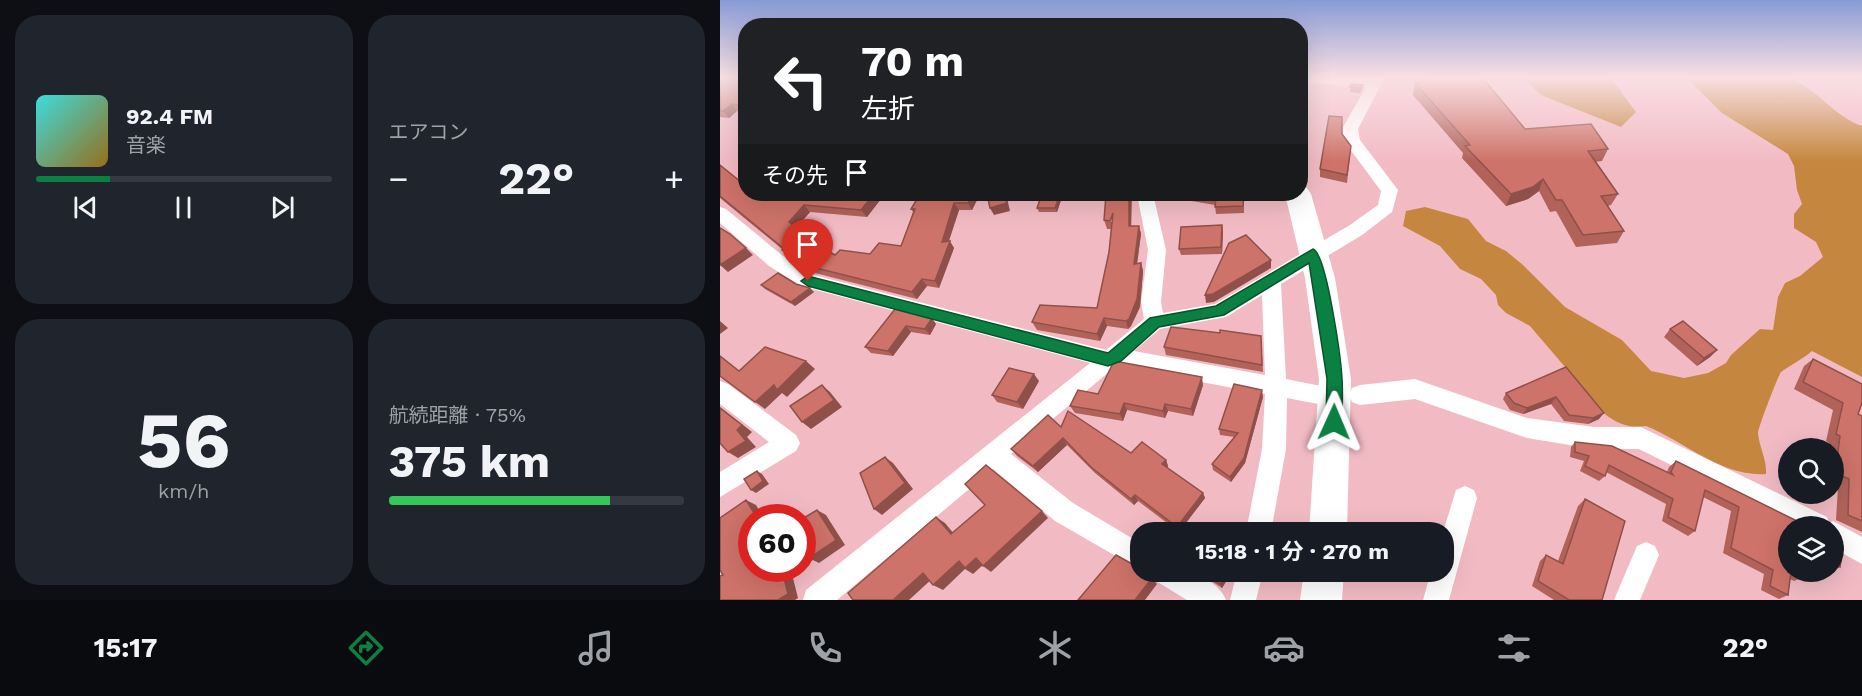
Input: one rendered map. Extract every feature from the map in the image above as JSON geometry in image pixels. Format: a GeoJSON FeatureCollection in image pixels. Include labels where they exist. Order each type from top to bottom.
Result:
{"type":"FeatureCollection","features":[{"type":"Feature","properties":{"kind":"main road"},"geometry":{"type":"LineString","coordinates":[[1300,201],[1320,278],[1335,379],[1329,522]]}},
{"type":"Feature","properties":{"kind":"street"},"geometry":{"type":"LineString","coordinates":[[828,596],[992,454],[1155,322],[1219,311],[1356,230],[1386,208],[1390,190],[1352,141],[1350,129],[1363,105]]}},
{"type":"Feature","properties":{"kind":"street"},"geometry":{"type":"LineString","coordinates":[[1147,201],[1158,250],[1151,302],[1155,322]]}},
{"type":"Feature","properties":{"kind":"street"},"geometry":{"type":"LineString","coordinates":[[720,213],[776,261],[808,281],[1112,358],[1318,394]]}},
{"type":"Feature","properties":{"kind":"street"},"geometry":{"type":"LineString","coordinates":[[1261,522],[1274,449],[1276,386],[1271,280]]}},
{"type":"Feature","properties":{"kind":"street"},"geometry":{"type":"LineString","coordinates":[[1360,395],[1414,389],[1527,429],[1594,438],[1641,438],[1798,516]]}},
{"type":"Feature","properties":{"kind":"street"},"geometry":{"type":"LineString","coordinates":[[720,391],[788,443],[720,485]]}},
{"type":"Feature","properties":{"kind":"street"},"geometry":{"type":"LineString","coordinates":[[992,454],[1064,512],[1130,551]]}},
{"type":"Feature","properties":{"kind":"street"},"geometry":{"type":"LineString","coordinates":[[1436,600],[1465,498]]}},
{"type":"Feature","properties":{"kind":"street"},"geometry":{"type":"LineString","coordinates":[[1844,540],[1862,551]]}},
{"type":"Feature","properties":{"kind":"street"},"geometry":{"type":"LineString","coordinates":[[1627,600],[1646,555]]}},
{"type":"Feature","properties":{"kind":"street"},"geometry":{"type":"LineString","coordinates":[[1182,582],[1212,600]]}},
{"type":"Feature","properties":{"kind":"street"},"geometry":{"type":"LineString","coordinates":[[1243,600],[1248,582]]}},
{"type":"Feature","properties":{"kind":"shaded area"},"geometry":{"type":"Polygon","coordinates":[[[1566,105],[1631,105],[1636,112],[1621,127],[1566,105]]]}},
{"type":"Feature","properties":{"kind":"shaded area"},"geometry":{"type":"Polygon","coordinates":[[[1714,105],[1829,105],[1842,116],[1862,126],[1862,377],[1812,351],[1781,372],[1758,433],[1766,474],[1734,470],[1646,426],[1625,425],[1606,415],[1530,326],[1506,313],[1498,305],[1496,295],[1481,279],[1460,269],[1440,246],[1403,226],[1406,211],[1425,207],[1468,219],[1486,241],[1506,251],[1523,265],[1565,307],[1622,340],[1651,371],[1684,378],[1708,373],[1726,363],[1731,355],[1760,329],[1773,330],[1778,297],[1785,283],[1800,276],[1823,257],[1816,242],[1794,228],[1794,214],[1802,204],[1797,190],[1794,166],[1788,154],[1722,113],[1714,105]]]}},
{"type":"Feature","properties":{"kind":"building"},"geometry":{"type":"Polygon","coordinates":[[[720,105],[731,105],[723,111],[720,111],[720,105]]]}},
{"type":"Feature","properties":{"kind":"building"},"geometry":{"type":"Polygon","coordinates":[[[1435,105],[1505,105],[1525,129],[1591,124],[1608,149],[1588,151],[1618,194],[1601,196],[1624,231],[1583,235],[1562,200],[1556,200],[1543,179],[1533,187],[1511,194],[1465,146],[1470,145],[1435,105]]]}},
{"type":"Feature","properties":{"kind":"building"},"geometry":{"type":"Polygon","coordinates":[[[1329,116],[1342,117],[1342,134],[1351,146],[1347,175],[1320,169],[1329,116]]]}},
{"type":"Feature","properties":{"kind":"building"},"geometry":{"type":"Polygon","coordinates":[[[720,165],[738,180],[738,201],[868,201],[861,210],[804,205],[789,222],[813,243],[835,255],[840,250],[870,254],[879,243],[901,246],[915,209],[911,209],[916,201],[969,201],[968,203],[954,203],[942,242],[950,241],[935,281],[922,279],[912,292],[808,266],[782,250],[783,248],[720,196],[720,165]]]}},
{"type":"Feature","properties":{"kind":"building"},"geometry":{"type":"Polygon","coordinates":[[[988,201],[1006,201],[1007,203],[990,208],[988,201]]]}},
{"type":"Feature","properties":{"kind":"building"},"geometry":{"type":"Polygon","coordinates":[[[1040,201],[1058,201],[1055,208],[1037,208],[1040,201]]]}},
{"type":"Feature","properties":{"kind":"building"},"geometry":{"type":"Polygon","coordinates":[[[1105,201],[1129,201],[1129,226],[1139,226],[1134,264],[1141,263],[1137,299],[1129,319],[1126,321],[1104,318],[1097,334],[1032,322],[1040,305],[1097,308],[1109,252],[1113,213],[1110,221],[1104,220],[1105,201]]]}},
{"type":"Feature","properties":{"kind":"building"},"geometry":{"type":"Polygon","coordinates":[[[1216,201],[1243,201],[1243,206],[1215,207],[1216,201]]]}},
{"type":"Feature","properties":{"kind":"building"},"geometry":{"type":"Polygon","coordinates":[[[1222,225],[1221,247],[1179,249],[1181,227],[1222,225]]]}},
{"type":"Feature","properties":{"kind":"building"},"geometry":{"type":"Polygon","coordinates":[[[720,228],[746,248],[720,265],[720,228]]]}},
{"type":"Feature","properties":{"kind":"building"},"geometry":{"type":"Polygon","coordinates":[[[1246,235],[1271,260],[1213,294],[1205,295],[1229,243],[1246,235]]]}},
{"type":"Feature","properties":{"kind":"building"},"geometry":{"type":"Polygon","coordinates":[[[778,273],[796,284],[810,288],[791,302],[761,285],[778,273]]]}},
{"type":"Feature","properties":{"kind":"building"},"geometry":{"type":"Polygon","coordinates":[[[895,309],[932,318],[925,329],[906,326],[888,351],[865,347],[895,309]]]}},
{"type":"Feature","properties":{"kind":"building"},"geometry":{"type":"Polygon","coordinates":[[[1683,321],[1717,350],[1704,358],[1670,329],[1683,321]]]}},
{"type":"Feature","properties":{"kind":"building"},"geometry":{"type":"Polygon","coordinates":[[[1171,327],[1220,333],[1220,330],[1261,336],[1262,365],[1164,347],[1171,327]]]}},
{"type":"Feature","properties":{"kind":"building"},"geometry":{"type":"Polygon","coordinates":[[[765,347],[806,361],[777,390],[774,385],[755,402],[720,376],[720,356],[739,371],[765,347]]]}},
{"type":"Feature","properties":{"kind":"building"},"geometry":{"type":"Polygon","coordinates":[[[1813,359],[1862,384],[1862,403],[1858,414],[1862,416],[1862,521],[1848,515],[1849,479],[1844,477],[1844,438],[1840,438],[1836,434],[1843,403],[1803,382],[1813,359]]]}},
{"type":"Feature","properties":{"kind":"building"},"geometry":{"type":"Polygon","coordinates":[[[1114,361],[1202,377],[1191,409],[1165,404],[1163,411],[1124,403],[1120,414],[1070,406],[1078,390],[1098,394],[1114,361]]]}},
{"type":"Feature","properties":{"kind":"building"},"geometry":{"type":"Polygon","coordinates":[[[1566,367],[1604,413],[1593,418],[1569,415],[1556,397],[1527,408],[1514,403],[1506,393],[1566,367]]]}},
{"type":"Feature","properties":{"kind":"building"},"geometry":{"type":"Polygon","coordinates":[[[1009,368],[1034,374],[1017,402],[992,395],[1009,368]]]}},
{"type":"Feature","properties":{"kind":"building"},"geometry":{"type":"Polygon","coordinates":[[[1234,384],[1262,390],[1244,458],[1230,477],[1212,464],[1238,433],[1219,429],[1234,384]]]}},
{"type":"Feature","properties":{"kind":"building"},"geometry":{"type":"Polygon","coordinates":[[[822,385],[834,400],[802,422],[790,406],[822,385]]]}},
{"type":"Feature","properties":{"kind":"building"},"geometry":{"type":"Polygon","coordinates":[[[720,408],[742,425],[737,430],[746,441],[728,452],[720,443],[720,408]]]}},
{"type":"Feature","properties":{"kind":"building"},"geometry":{"type":"Polygon","coordinates":[[[1068,411],[1131,453],[1142,442],[1166,460],[1162,464],[1203,493],[1181,522],[1170,522],[1135,495],[1131,499],[1091,467],[1063,438],[1033,466],[1011,449],[1048,415],[1061,427],[1068,411]]]}},
{"type":"Feature","properties":{"kind":"building"},"geometry":{"type":"Polygon","coordinates":[[[1575,442],[1612,446],[1673,475],[1671,472],[1676,461],[1787,516],[1778,516],[1778,582],[1790,582],[1788,595],[1770,586],[1773,570],[1731,548],[1739,507],[1705,490],[1695,531],[1668,517],[1673,499],[1609,465],[1605,476],[1585,466],[1589,456],[1575,452],[1575,442]]]}},
{"type":"Feature","properties":{"kind":"building"},"geometry":{"type":"Polygon","coordinates":[[[885,457],[905,483],[874,509],[860,473],[885,457]]]}},
{"type":"Feature","properties":{"kind":"building"},"geometry":{"type":"Polygon","coordinates":[[[986,465],[1042,511],[983,566],[976,558],[965,568],[959,561],[933,585],[923,573],[893,600],[853,600],[848,593],[936,517],[951,534],[985,505],[965,484],[986,465]]]}},
{"type":"Feature","properties":{"kind":"building"},"geometry":{"type":"Polygon","coordinates":[[[757,471],[763,481],[751,490],[744,479],[757,471]]]}},
{"type":"Feature","properties":{"kind":"building"},"geometry":{"type":"Polygon","coordinates":[[[1585,499],[1625,521],[1602,600],[1569,600],[1538,581],[1546,555],[1563,564],[1585,499]]]}},
{"type":"Feature","properties":{"kind":"building"},"geometry":{"type":"Polygon","coordinates":[[[738,506],[738,582],[785,582],[788,594],[778,600],[720,600],[720,576],[723,575],[720,570],[720,518],[738,506]]]}},
{"type":"Feature","properties":{"kind":"building"},"geometry":{"type":"Polygon","coordinates":[[[816,511],[836,540],[816,553],[816,511]]]}},
{"type":"Feature","properties":{"kind":"building"},"geometry":{"type":"Polygon","coordinates":[[[1116,555],[1130,563],[1130,582],[1149,582],[1135,600],[1078,600],[1116,555]]]}},
{"type":"Feature","properties":{"kind":"route"},"geometry":{"type":"LineString","coordinates":[[808,281],[1108,359],[1116,357],[1155,322],[1202,316],[1219,311],[1313,254],[1320,278],[1335,379],[1334,422]]}}]}
